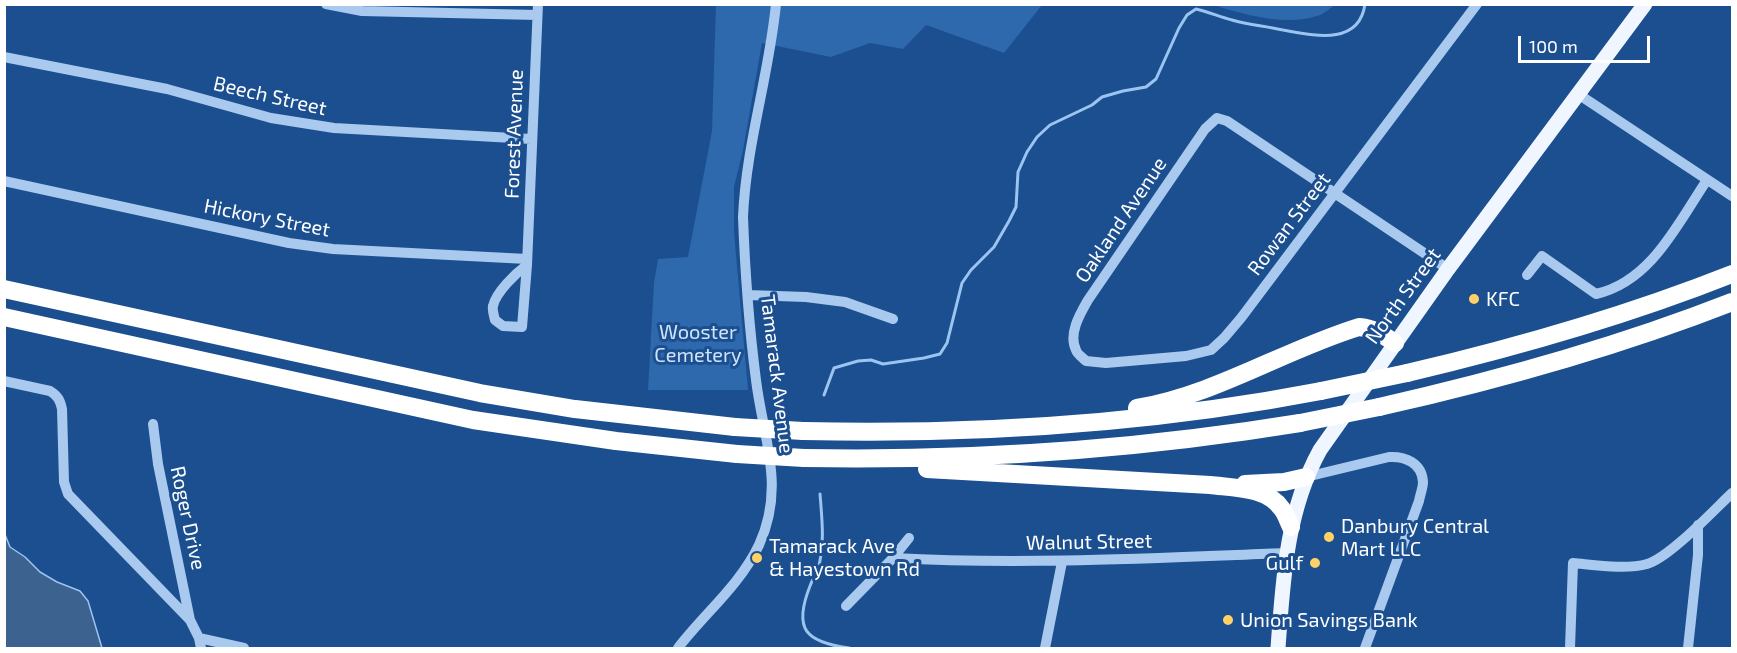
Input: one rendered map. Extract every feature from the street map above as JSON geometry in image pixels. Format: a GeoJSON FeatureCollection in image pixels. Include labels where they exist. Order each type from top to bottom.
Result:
{"type":"FeatureCollection","features":[{"type":"Feature","properties":{"kind":"highway"},"geometry":{"type":"LineString","coordinates":[[4,289],[480,393],[574,409],[735,427],[803,431],[941,431],[1063,425],[1174,415],[1230,408],[1321,391],[1407,373],[1583,327],[1673,297],[1732,274]]}},
{"type":"Feature","properties":{"kind":"highway"},"geometry":{"type":"LineString","coordinates":[[4,317],[473,420],[607,440],[737,454],[804,458],[943,458],[1124,447],[1204,438],[1300,423],[1461,388],[1546,366],[1637,337],[1732,302]]}},
{"type":"Feature","properties":{"kind":"highway"},"geometry":{"type":"LineString","coordinates":[[941,431],[1154,406],[1193,393],[1359,327],[1377,331],[1395,343]]}},
{"type":"Feature","properties":{"kind":"highway"},"geometry":{"type":"LineString","coordinates":[[833,458],[927,469],[1210,485],[1248,490],[1270,497],[1282,508],[1291,526]]}},
{"type":"Feature","properties":{"kind":"highway"},"geometry":{"type":"LineString","coordinates":[[1210,485],[1274,483],[1306,477]]}},
{"type":"Feature","properties":{"kind":"main road","name":"North Street"},"geometry":{"type":"LineString","coordinates":[[1278,648],[1291,526],[1306,477],[1325,442],[1448,269],[1645,4]]}},
{"type":"Feature","properties":{"kind":"street"},"geometry":{"type":"LineString","coordinates":[[326,4],[362,10],[537,10]]}},
{"type":"Feature","properties":{"kind":"street","name":"Tamarack Avenue"},"geometry":{"type":"LineString","coordinates":[[678,648],[748,565],[759,544],[770,506],[772,472],[756,382],[744,238],[744,194],[748,158],[764,82],[776,4]]}},
{"type":"Feature","properties":{"kind":"street","name":"Rowan Street"},"geometry":{"type":"LineString","coordinates":[[1076,351],[1086,361],[1106,363],[1186,356],[1211,350],[1241,318],[1477,4]]}},
{"type":"Feature","properties":{"kind":"street","name":"Forest Avenue"},"geometry":{"type":"LineString","coordinates":[[527,262],[497,296],[493,307],[495,320],[503,326],[522,327],[527,262],[537,10]]}},
{"type":"Feature","properties":{"kind":"street","name":"Beech Street"},"geometry":{"type":"LineString","coordinates":[[4,57],[167,89],[272,118],[334,128],[531,139]]}},
{"type":"Feature","properties":{"kind":"street"},"geometry":{"type":"LineString","coordinates":[[1578,94],[1732,196]]}},
{"type":"Feature","properties":{"kind":"street","name":"Oakland Avenue"},"geometry":{"type":"LineString","coordinates":[[1076,351],[1073,335],[1088,300],[1205,129],[1217,118],[1227,121],[1335,192]]}},
{"type":"Feature","properties":{"kind":"street"},"geometry":{"type":"LineString","coordinates":[[1527,275],[1542,256],[1596,294],[1623,284],[1637,274],[1658,252],[1707,180]]}},
{"type":"Feature","properties":{"kind":"street","name":"Hickory Street"},"geometry":{"type":"LineString","coordinates":[[4,181],[290,243],[333,249],[527,262]]}},
{"type":"Feature","properties":{"kind":"street"},"geometry":{"type":"LineString","coordinates":[[1335,192],[1448,269]]}},
{"type":"Feature","properties":{"kind":"street"},"geometry":{"type":"LineString","coordinates":[[748,295],[806,297],[845,302],[893,319]]}},
{"type":"Feature","properties":{"kind":"street"},"geometry":{"type":"LineString","coordinates":[[4,381],[56,395],[62,409],[64,482],[68,494],[190,620],[200,643],[244,648]]}},
{"type":"Feature","properties":{"kind":"street","name":"Roger Drive"},"geometry":{"type":"LineString","coordinates":[[153,424],[158,464],[190,620]]}},
{"type":"Feature","properties":{"kind":"street"},"geometry":{"type":"LineString","coordinates":[[1306,477],[1401,456],[1416,464],[1423,480],[1419,501],[1365,648]]}},
{"type":"Feature","properties":{"kind":"street"},"geometry":{"type":"LineString","coordinates":[[1570,648],[1573,563],[1635,567],[1647,564],[1662,557],[1732,493]]}},
{"type":"Feature","properties":{"kind":"street"},"geometry":{"type":"LineString","coordinates":[[1688,648],[1698,555],[1698,525]]}},
{"type":"Feature","properties":{"kind":"street"},"geometry":{"type":"LineString","coordinates":[[846,606],[893,558],[909,537]]}},
{"type":"Feature","properties":{"kind":"street","name":"Walnut Street"},"geometry":{"type":"LineString","coordinates":[[893,558],[1062,562],[1287,553]]}},
{"type":"Feature","properties":{"kind":"street"},"geometry":{"type":"LineString","coordinates":[[1045,648],[1062,562]]}},
{"type":"Feature","properties":{"kind":"green space","name":"Wooster Cemetery"},"geometry":{"type":"Polygon","coordinates":[[[716,5],[1042,5],[1004,53],[926,25],[903,49],[870,43],[831,57],[762,43],[734,187],[734,232],[748,390],[648,390],[654,283],[658,259],[688,257],[712,131],[716,5]]]}},
{"type":"Feature","properties":{"kind":"green space"},"geometry":{"type":"Polygon","coordinates":[[[1214,5],[1335,5],[1320,15],[1281,20],[1253,16],[1214,5]]]}},
{"type":"Feature","properties":{"kind":"shaded area"},"geometry":{"type":"Polygon","coordinates":[[[4,532],[10,547],[25,557],[40,572],[80,591],[88,601],[102,648],[5,648],[4,532]]]}},
{"type":"Feature","properties":{"kind":"waterway"},"geometry":{"type":"LineString","coordinates":[[824,395],[834,368],[858,361],[871,360],[883,364],[940,354],[947,343],[962,283],[971,270],[994,247],[1016,207],[1018,172],[1037,137],[1050,125],[1092,105],[1102,97],[1146,87],[1156,79],[1187,15],[1196,9],[1245,23],[1307,34],[1333,35],[1354,27],[1361,18],[1365,4]]}},
{"type":"Feature","properties":{"kind":"waterway"},"geometry":{"type":"LineString","coordinates":[[820,494],[822,551],[818,569],[805,601],[803,623],[807,631],[822,642],[849,648]]}},
{"type":"Feature","properties":{"kind":"place","name":"KFC"},"geometry":{"type":"Point","coordinates":[1474,299]}},
{"type":"Feature","properties":{"kind":"place","name":"Danbury Central Mart LLC"},"geometry":{"type":"Point","coordinates":[1329,537]}},
{"type":"Feature","properties":{"kind":"place","name":"Tamarack Ave & Hayestown Rd"},"geometry":{"type":"Point","coordinates":[757,558]}},
{"type":"Feature","properties":{"kind":"place","name":"Gulf"},"geometry":{"type":"Point","coordinates":[1315,563]}},
{"type":"Feature","properties":{"kind":"place","name":"Union Savings Bank"},"geometry":{"type":"Point","coordinates":[1228,620]}}]}
